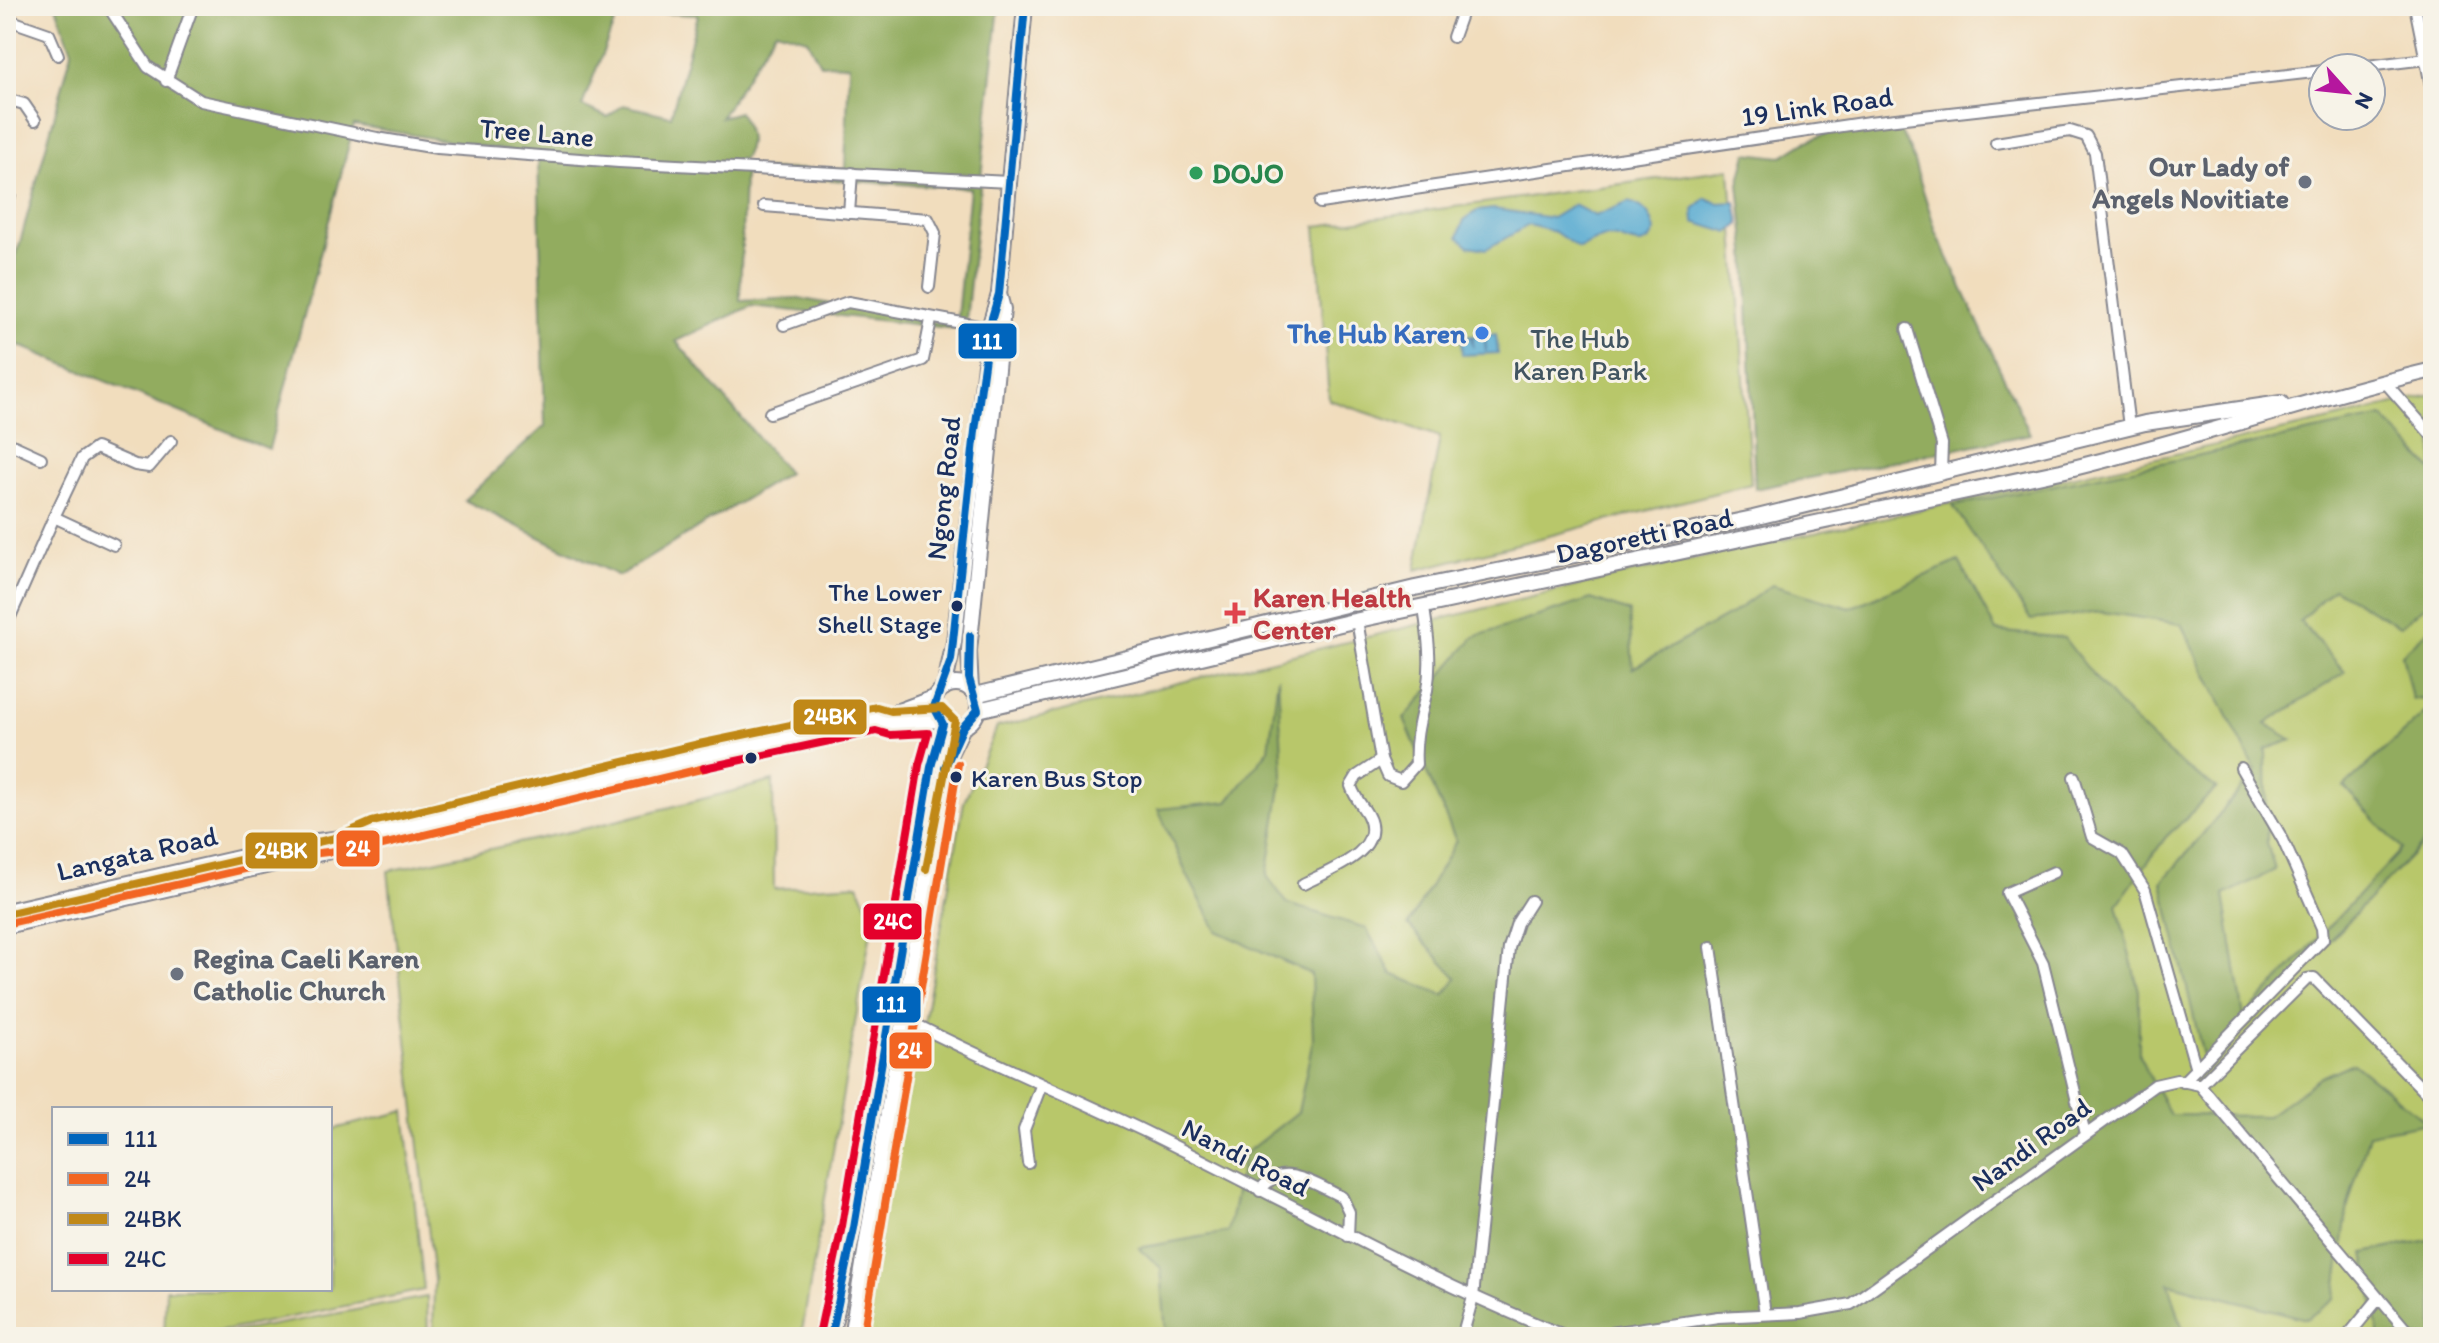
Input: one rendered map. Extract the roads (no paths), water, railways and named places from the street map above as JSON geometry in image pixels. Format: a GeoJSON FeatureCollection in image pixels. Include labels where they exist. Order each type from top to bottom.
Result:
{"type":"FeatureCollection","features":[{"type":"Feature","properties":{"kind":"main road","name":"Ngong Road"},"geometry":{"type":"LineString","coordinates":[[974,698],[969,651],[989,328],[999,294],[1025,6]]}},
{"type":"Feature","properties":{"kind":"main road","name":"Ngong Road"},"geometry":{"type":"LineString","coordinates":[[940,693],[954,642],[982,432],[1003,309],[999,294]]}},
{"type":"Feature","properties":{"kind":"main road","name":"Dagoretti Road"},"geometry":{"type":"LineString","coordinates":[[974,698],[1424,608],[2136,453],[2317,398],[2433,370]]}},
{"type":"Feature","properties":{"kind":"main road","name":"Dagoretti Road"},"geometry":{"type":"LineString","coordinates":[[974,698],[1415,588],[1643,542],[2130,427],[2317,398]]}},
{"type":"Feature","properties":{"kind":"main road"},"geometry":{"type":"LineString","coordinates":[[2130,427],[2146,439],[2145,446],[2136,453]]}},
{"type":"Feature","properties":{"kind":"main road"},"geometry":{"type":"LineString","coordinates":[[851,1337],[946,762],[963,727],[971,722],[974,698],[957,684],[877,719]]}},
{"type":"Feature","properties":{"kind":"main road"},"geometry":{"type":"LineString","coordinates":[[831,1337],[844,1278],[941,722],[934,707],[940,693]]}},
{"type":"Feature","properties":{"kind":"main road"},"geometry":{"type":"LineString","coordinates":[[877,719],[890,723],[941,722],[963,727]]}},
{"type":"Feature","properties":{"kind":"main road","name":"Langata Road"},"geometry":{"type":"LineString","coordinates":[[6,911],[309,842],[375,834],[702,756],[877,719]]}},
{"type":"Feature","properties":{"kind":"main road","name":"Langata Road"},"geometry":{"type":"LineString","coordinates":[[6,926],[339,849],[375,834]]}},
{"type":"Feature","properties":{"kind":"street","name":"Tree Lane"},"geometry":{"type":"LineString","coordinates":[[108,6],[141,58],[166,81],[201,101],[437,148],[619,162],[1009,182]]}},
{"type":"Feature","properties":{"kind":"street"},"geometry":{"type":"LineString","coordinates":[[166,81],[193,6]]}},
{"type":"Feature","properties":{"kind":"street"},"geometry":{"type":"LineString","coordinates":[[1453,37],[1464,6]]}},
{"type":"Feature","properties":{"kind":"street"},"geometry":{"type":"LineString","coordinates":[[2415,6],[2433,96]]}},
{"type":"Feature","properties":{"kind":"street"},"geometry":{"type":"LineString","coordinates":[[6,19],[49,34],[58,55]]}},
{"type":"Feature","properties":{"kind":"street"},"geometry":{"type":"LineString","coordinates":[[2387,64],[2426,59]]}},
{"type":"Feature","properties":{"kind":"street","name":"19 Link Road"},"geometry":{"type":"LineString","coordinates":[[1320,203],[1869,122],[2307,73]]}},
{"type":"Feature","properties":{"kind":"street"},"geometry":{"type":"LineString","coordinates":[[6,99],[24,104],[35,120]]}},
{"type":"Feature","properties":{"kind":"street"},"geometry":{"type":"LineString","coordinates":[[1996,143],[2070,131],[2086,136],[2095,153],[2130,427]]}},
{"type":"Feature","properties":{"kind":"street"},"geometry":{"type":"LineString","coordinates":[[849,213],[852,173]]}},
{"type":"Feature","properties":{"kind":"street"},"geometry":{"type":"LineString","coordinates":[[6,177],[10,196]]}},
{"type":"Feature","properties":{"kind":"street"},"geometry":{"type":"LineString","coordinates":[[764,206],[928,219],[935,233],[929,287]]}},
{"type":"Feature","properties":{"kind":"street"},"geometry":{"type":"LineString","coordinates":[[784,325],[848,302],[931,320],[989,328]]}},
{"type":"Feature","properties":{"kind":"street"},"geometry":{"type":"LineString","coordinates":[[770,413],[923,360],[931,320]]}},
{"type":"Feature","properties":{"kind":"street"},"geometry":{"type":"LineString","coordinates":[[1907,329],[1942,444],[1941,473]]}},
{"type":"Feature","properties":{"kind":"street"},"geometry":{"type":"LineString","coordinates":[[2384,381],[2433,437]]}},
{"type":"Feature","properties":{"kind":"street"},"geometry":{"type":"LineString","coordinates":[[6,626],[82,458],[96,448],[143,468],[153,465],[171,441]]}},
{"type":"Feature","properties":{"kind":"street"},"geometry":{"type":"LineString","coordinates":[[6,442],[41,458]]}},
{"type":"Feature","properties":{"kind":"street"},"geometry":{"type":"LineString","coordinates":[[54,517],[114,545]]}},
{"type":"Feature","properties":{"kind":"street"},"geometry":{"type":"LineString","coordinates":[[1357,620],[1381,760],[1388,776],[1401,781],[1416,764],[1415,740],[1427,689],[1430,649],[1424,608]]}},
{"type":"Feature","properties":{"kind":"street"},"geometry":{"type":"LineString","coordinates":[[1303,884],[1360,853],[1368,844],[1372,833],[1367,814],[1356,802],[1351,786],[1357,776],[1381,760]]}},
{"type":"Feature","properties":{"kind":"street"},"geometry":{"type":"LineString","coordinates":[[2183,1082],[2323,939],[2322,928],[2283,840],[2241,768]]}},
{"type":"Feature","properties":{"kind":"street"},"geometry":{"type":"LineString","coordinates":[[2074,777],[2092,837],[2122,854],[2145,890],[2196,1069]]}},
{"type":"Feature","properties":{"kind":"street"},"geometry":{"type":"LineString","coordinates":[[2054,872],[2007,893],[2043,963],[2085,1134]]}},
{"type":"Feature","properties":{"kind":"street"},"geometry":{"type":"LineString","coordinates":[[1462,1337],[1473,1297],[1509,948],[1517,923],[1531,901]]}},
{"type":"Feature","properties":{"kind":"street"},"geometry":{"type":"LineString","coordinates":[[1711,947],[1765,1314]]}},
{"type":"Feature","properties":{"kind":"street"},"geometry":{"type":"LineString","coordinates":[[2412,1337],[2200,1085],[2307,979],[2314,978],[2433,1100]]}},
{"type":"Feature","properties":{"kind":"street","name":"Nandi Road"},"geometry":{"type":"LineString","coordinates":[[903,1018],[1041,1086],[1143,1131],[1473,1297],[1569,1337]]}},
{"type":"Feature","properties":{"kind":"street","name":"Nandi Road"},"geometry":{"type":"LineString","coordinates":[[1586,1336],[1765,1314],[1800,1313],[1851,1304],[2155,1085],[2183,1082],[2200,1085]]}},
{"type":"Feature","properties":{"kind":"street"},"geometry":{"type":"LineString","coordinates":[[1028,1163],[1024,1130],[1041,1086]]}},
{"type":"Feature","properties":{"kind":"street"},"geometry":{"type":"LineString","coordinates":[[1260,1191],[1266,1182],[1280,1174],[1290,1174],[1342,1197],[1349,1212],[1348,1236]]}},
{"type":"Feature","properties":{"kind":"street"},"geometry":{"type":"LineString","coordinates":[[2347,1337],[2379,1298]]}},
{"type":"Feature","properties":{"kind":"water"},"geometry":{"type":"Polygon","coordinates":[[[1706,198],[1718,203],[1736,202],[1740,224],[1729,233],[1694,222],[1693,209],[1706,198]]]}},
{"type":"Feature","properties":{"kind":"water"},"geometry":{"type":"Polygon","coordinates":[[[1629,202],[1644,209],[1652,220],[1655,231],[1644,243],[1610,237],[1578,248],[1555,232],[1529,225],[1486,249],[1469,246],[1458,237],[1464,220],[1477,211],[1494,209],[1552,218],[1574,205],[1595,216],[1629,202]]]}},
{"type":"Feature","properties":{"kind":"water"},"geometry":{"type":"Polygon","coordinates":[[[1496,334],[1498,353],[1462,355],[1461,337],[1471,336],[1473,347],[1473,336],[1484,335],[1486,351],[1485,335],[1496,334]]]}},
{"type":"Feature","properties":{"kind":"place","name":"DOJO"},"geometry":{"type":"Point","coordinates":[1196,173]}},
{"type":"Feature","properties":{"kind":"place","name":"Our Lady of Angels Novitiate"},"geometry":{"type":"Point","coordinates":[2305,182]}},
{"type":"Feature","properties":{"kind":"place","name":"The Hub Karen"},"geometry":{"type":"Point","coordinates":[1482,333]}},
{"type":"Feature","properties":{"kind":"place","name":"The Lower Shell Stage"},"geometry":{"type":"Point","coordinates":[957,606]}},
{"type":"Feature","properties":{"kind":"place","name":"Karen Health Center"},"geometry":{"type":"Point","coordinates":[1235,613]}},
{"type":"Feature","properties":{"kind":"place","name":"Karen Bus Stop"},"geometry":{"type":"Point","coordinates":[956,777]}},
{"type":"Feature","properties":{"kind":"place","name":"Regina Caeli Karen Catholic Church"},"geometry":{"type":"Point","coordinates":[177,974]}},
{"type":"Feature","properties":{"kind":"park label","name":"The Hub Karen Park"},"geometry":{"type":"Point","coordinates":[1580,354]}}]}
